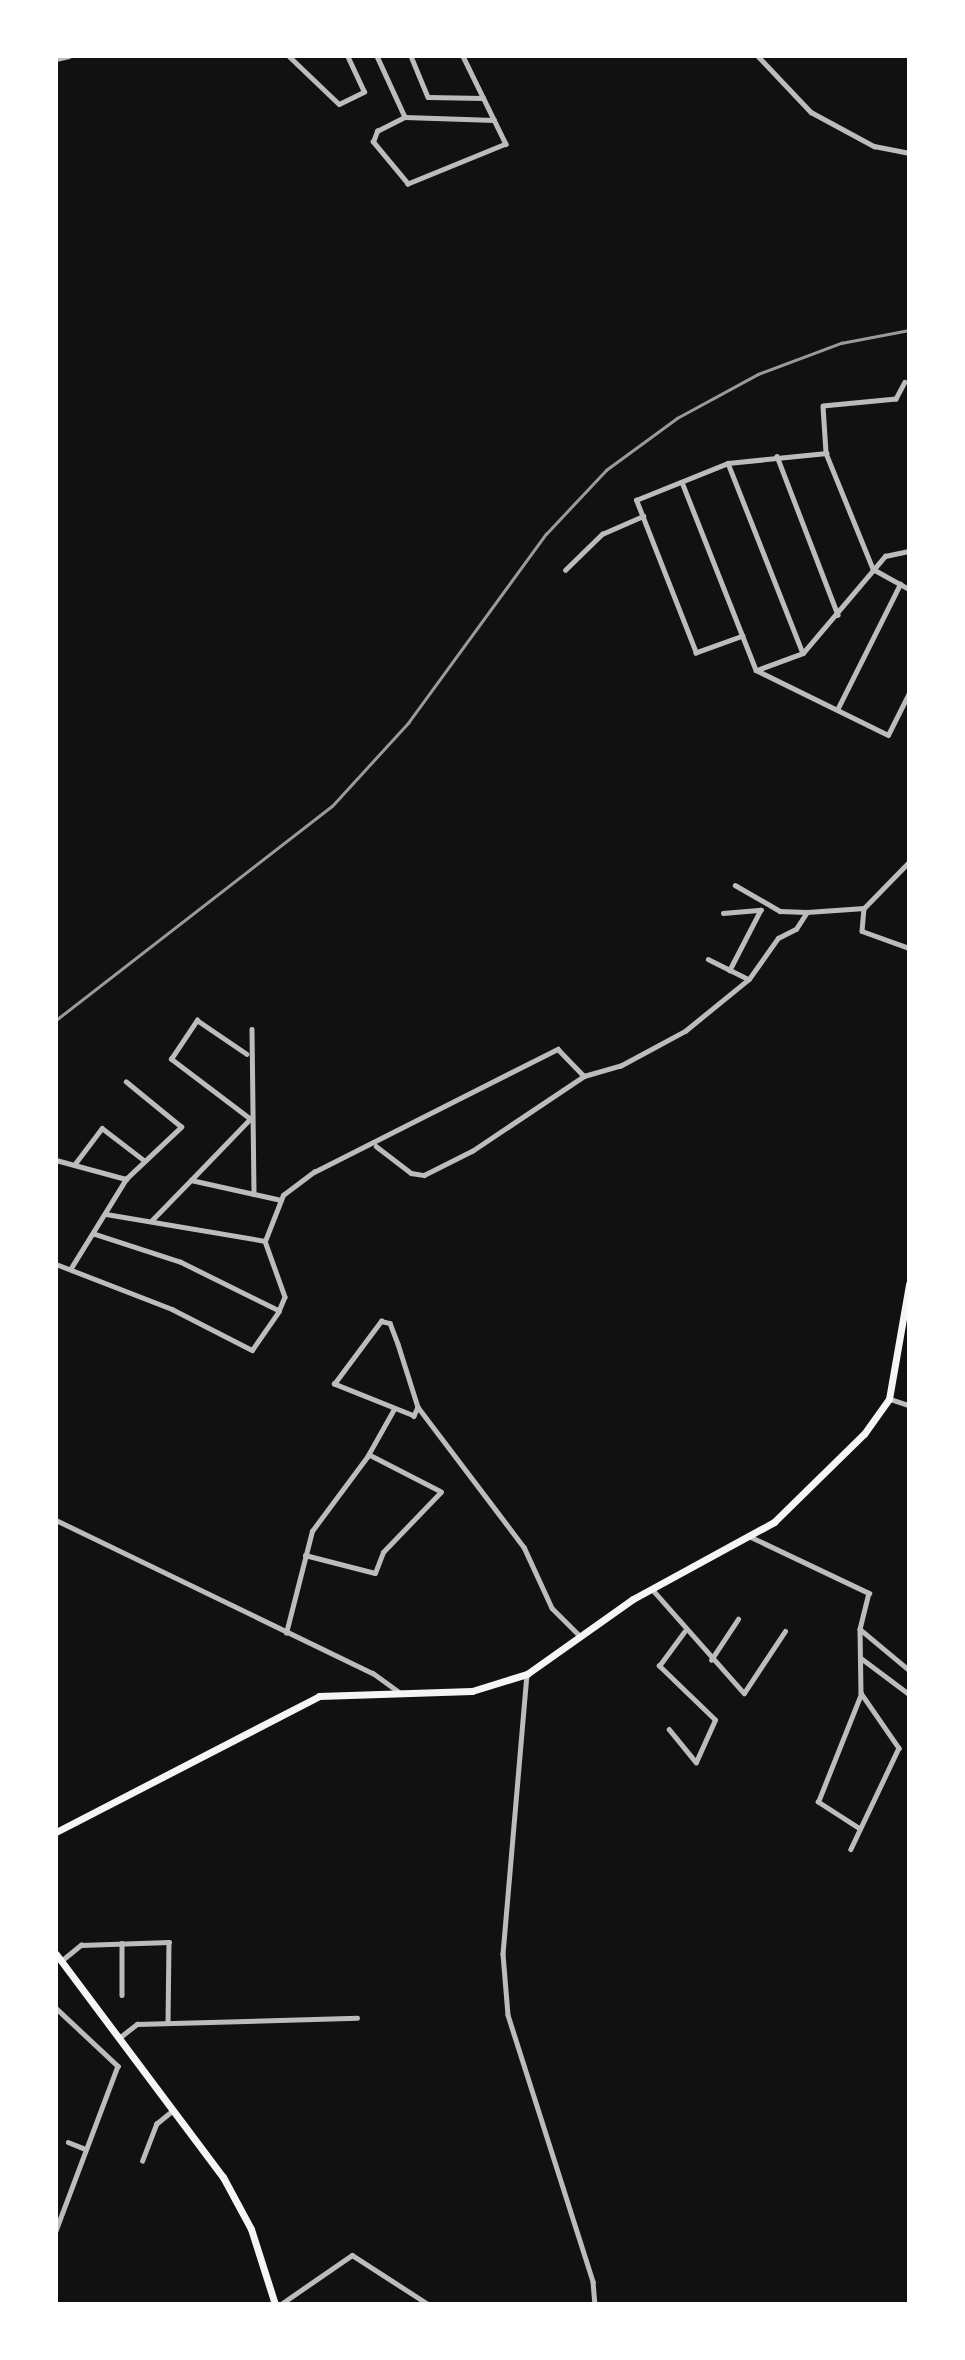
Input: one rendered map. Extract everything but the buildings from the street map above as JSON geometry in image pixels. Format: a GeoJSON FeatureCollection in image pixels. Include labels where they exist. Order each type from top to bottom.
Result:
{"type":"FeatureCollection","features":[{"type":"Feature","properties":{"kind":"main road"},"geometry":{"type":"LineString","coordinates":[[56,1832],[319,1696],[472,1691],[527,1674],[652,1589],[751,1537],[856,1442],[889,1399],[909,1284]]}},
{"type":"Feature","properties":{"kind":"main road"},"geometry":{"type":"LineString","coordinates":[[59,1957],[173,2109],[251,2229],[275,2304]]}},
{"type":"Feature","properties":{"kind":"street"},"geometry":{"type":"LineString","coordinates":[[56,60],[69,56]]}},
{"type":"Feature","properties":{"kind":"street"},"geometry":{"type":"LineString","coordinates":[[289,56],[339,104],[364,92],[346,56]]}},
{"type":"Feature","properties":{"kind":"street"},"geometry":{"type":"LineString","coordinates":[[377,56],[405,117]]}},
{"type":"Feature","properties":{"kind":"street"},"geometry":{"type":"LineString","coordinates":[[411,56],[428,97],[483,98]]}},
{"type":"Feature","properties":{"kind":"street"},"geometry":{"type":"LineString","coordinates":[[463,56],[506,144],[408,184],[373,142],[377,131],[405,117],[494,120]]}},
{"type":"Feature","properties":{"kind":"street"},"geometry":{"type":"LineString","coordinates":[[758,56],[811,112],[874,146],[909,153]]}},
{"type":"Feature","properties":{"kind":"street"},"geometry":{"type":"LineString","coordinates":[[905,382],[896,399],[823,406],[826,453],[873,569],[909,589]]}},
{"type":"Feature","properties":{"kind":"street"},"geometry":{"type":"LineString","coordinates":[[743,636],[696,653],[636,500],[728,463],[826,453]]}},
{"type":"Feature","properties":{"kind":"street"},"geometry":{"type":"LineString","coordinates":[[777,456],[838,615]]}},
{"type":"Feature","properties":{"kind":"street"},"geometry":{"type":"LineString","coordinates":[[728,463],[803,653]]}},
{"type":"Feature","properties":{"kind":"street"},"geometry":{"type":"LineString","coordinates":[[682,482],[756,670],[888,735],[909,693]]}},
{"type":"Feature","properties":{"kind":"street"},"geometry":{"type":"LineString","coordinates":[[565,570],[602,534],[643,516]]}},
{"type":"Feature","properties":{"kind":"street"},"geometry":{"type":"LineString","coordinates":[[756,670],[803,653],[838,615],[885,556],[909,551]]}},
{"type":"Feature","properties":{"kind":"street"},"geometry":{"type":"LineString","coordinates":[[836,710],[900,584]]}},
{"type":"Feature","properties":{"kind":"street"},"geometry":{"type":"LineString","coordinates":[[909,862],[864,908],[862,931],[909,948]]}},
{"type":"Feature","properties":{"kind":"street"},"geometry":{"type":"LineString","coordinates":[[735,886],[780,911],[864,908]]}},
{"type":"Feature","properties":{"kind":"street"},"geometry":{"type":"LineString","coordinates":[[723,913],[761,910],[730,970]]}},
{"type":"Feature","properties":{"kind":"street"},"geometry":{"type":"LineString","coordinates":[[376,1146],[411,1174],[424,1175],[472,1151],[584,1076],[658,1048],[749,979],[778,938],[796,929],[807,912]]}},
{"type":"Feature","properties":{"kind":"street"},"geometry":{"type":"LineString","coordinates":[[708,959],[749,979]]}},
{"type":"Feature","properties":{"kind":"street"},"geometry":{"type":"LineString","coordinates":[[247,1054],[197,1020],[171,1059],[250,1119]]}},
{"type":"Feature","properties":{"kind":"street"},"geometry":{"type":"LineString","coordinates":[[252,1029],[247,1054],[254,1194]]}},
{"type":"Feature","properties":{"kind":"street"},"geometry":{"type":"LineString","coordinates":[[56,1264],[71,1268],[252,1350],[279,1311],[285,1297],[265,1241],[281,1200],[314,1172],[376,1146],[558,1049],[584,1076]]}},
{"type":"Feature","properties":{"kind":"street"},"geometry":{"type":"LineString","coordinates":[[71,1268],[126,1179],[181,1127],[126,1082]]}},
{"type":"Feature","properties":{"kind":"street"},"geometry":{"type":"LineString","coordinates":[[152,1220],[250,1119]]}},
{"type":"Feature","properties":{"kind":"street"},"geometry":{"type":"LineString","coordinates":[[74,1165],[102,1128],[145,1161]]}},
{"type":"Feature","properties":{"kind":"street"},"geometry":{"type":"LineString","coordinates":[[56,1160],[126,1179]]}},
{"type":"Feature","properties":{"kind":"street"},"geometry":{"type":"LineString","coordinates":[[191,1180],[281,1200]]}},
{"type":"Feature","properties":{"kind":"street"},"geometry":{"type":"LineString","coordinates":[[106,1214],[265,1241]]}},
{"type":"Feature","properties":{"kind":"street"},"geometry":{"type":"LineString","coordinates":[[94,1234],[180,1262],[279,1311]]}},
{"type":"Feature","properties":{"kind":"street"},"geometry":{"type":"LineString","coordinates":[[418,1407],[414,1416],[334,1384],[381,1321],[390,1323],[418,1407],[524,1547],[552,1608],[580,1636]]}},
{"type":"Feature","properties":{"kind":"street"},"geometry":{"type":"LineString","coordinates":[[889,1399],[909,1405]]}},
{"type":"Feature","properties":{"kind":"street"},"geometry":{"type":"LineString","coordinates":[[286,1633],[312,1531],[369,1455],[394,1409]]}},
{"type":"Feature","properties":{"kind":"street"},"geometry":{"type":"LineString","coordinates":[[305,1555],[375,1573],[383,1552],[441,1493],[369,1455]]}},
{"type":"Feature","properties":{"kind":"street"},"geometry":{"type":"LineString","coordinates":[[56,1520],[382,1678],[401,1693]]}},
{"type":"Feature","properties":{"kind":"street"},"geometry":{"type":"LineString","coordinates":[[751,1537],[865,1589],[860,1629],[861,1693],[818,1802],[860,1829]]}},
{"type":"Feature","properties":{"kind":"street"},"geometry":{"type":"LineString","coordinates":[[652,1589],[684,1632],[744,1693],[785,1631]]}},
{"type":"Feature","properties":{"kind":"street"},"geometry":{"type":"LineString","coordinates":[[711,1660],[738,1619]]}},
{"type":"Feature","properties":{"kind":"street"},"geometry":{"type":"LineString","coordinates":[[860,1629],[909,1670]]}},
{"type":"Feature","properties":{"kind":"street"},"geometry":{"type":"LineString","coordinates":[[668,1730],[696,1762],[715,1720],[659,1666],[684,1632]]}},
{"type":"Feature","properties":{"kind":"street"},"geometry":{"type":"LineString","coordinates":[[860,1657],[909,1695]]}},
{"type":"Feature","properties":{"kind":"street"},"geometry":{"type":"LineString","coordinates":[[527,1674],[503,1954],[508,2015],[593,2282],[594,2304]]}},
{"type":"Feature","properties":{"kind":"street"},"geometry":{"type":"LineString","coordinates":[[851,1849],[899,1748],[861,1693]]}},
{"type":"Feature","properties":{"kind":"street"},"geometry":{"type":"LineString","coordinates":[[59,1957],[81,1945],[169,1942],[168,2022]]}},
{"type":"Feature","properties":{"kind":"street"},"geometry":{"type":"LineString","coordinates":[[122,1943],[122,1995]]}},
{"type":"Feature","properties":{"kind":"street"},"geometry":{"type":"LineString","coordinates":[[56,2008],[118,2066],[58,2219],[56,2231]]}},
{"type":"Feature","properties":{"kind":"street"},"geometry":{"type":"LineString","coordinates":[[119,2038],[137,2024],[357,2018]]}},
{"type":"Feature","properties":{"kind":"street"},"geometry":{"type":"LineString","coordinates":[[142,2161],[156,2124],[173,2109]]}},
{"type":"Feature","properties":{"kind":"street"},"geometry":{"type":"LineString","coordinates":[[68,2142],[85,2149]]}},
{"type":"Feature","properties":{"kind":"street"},"geometry":{"type":"LineString","coordinates":[[281,2304],[352,2255],[428,2304]]}},
{"type":"Feature","properties":{"kind":"railway"},"geometry":{"type":"LineString","coordinates":[[56,1020],[332,806],[408,723],[546,534],[606,470],[677,418],[758,374],[841,343],[909,330]]}}]}
